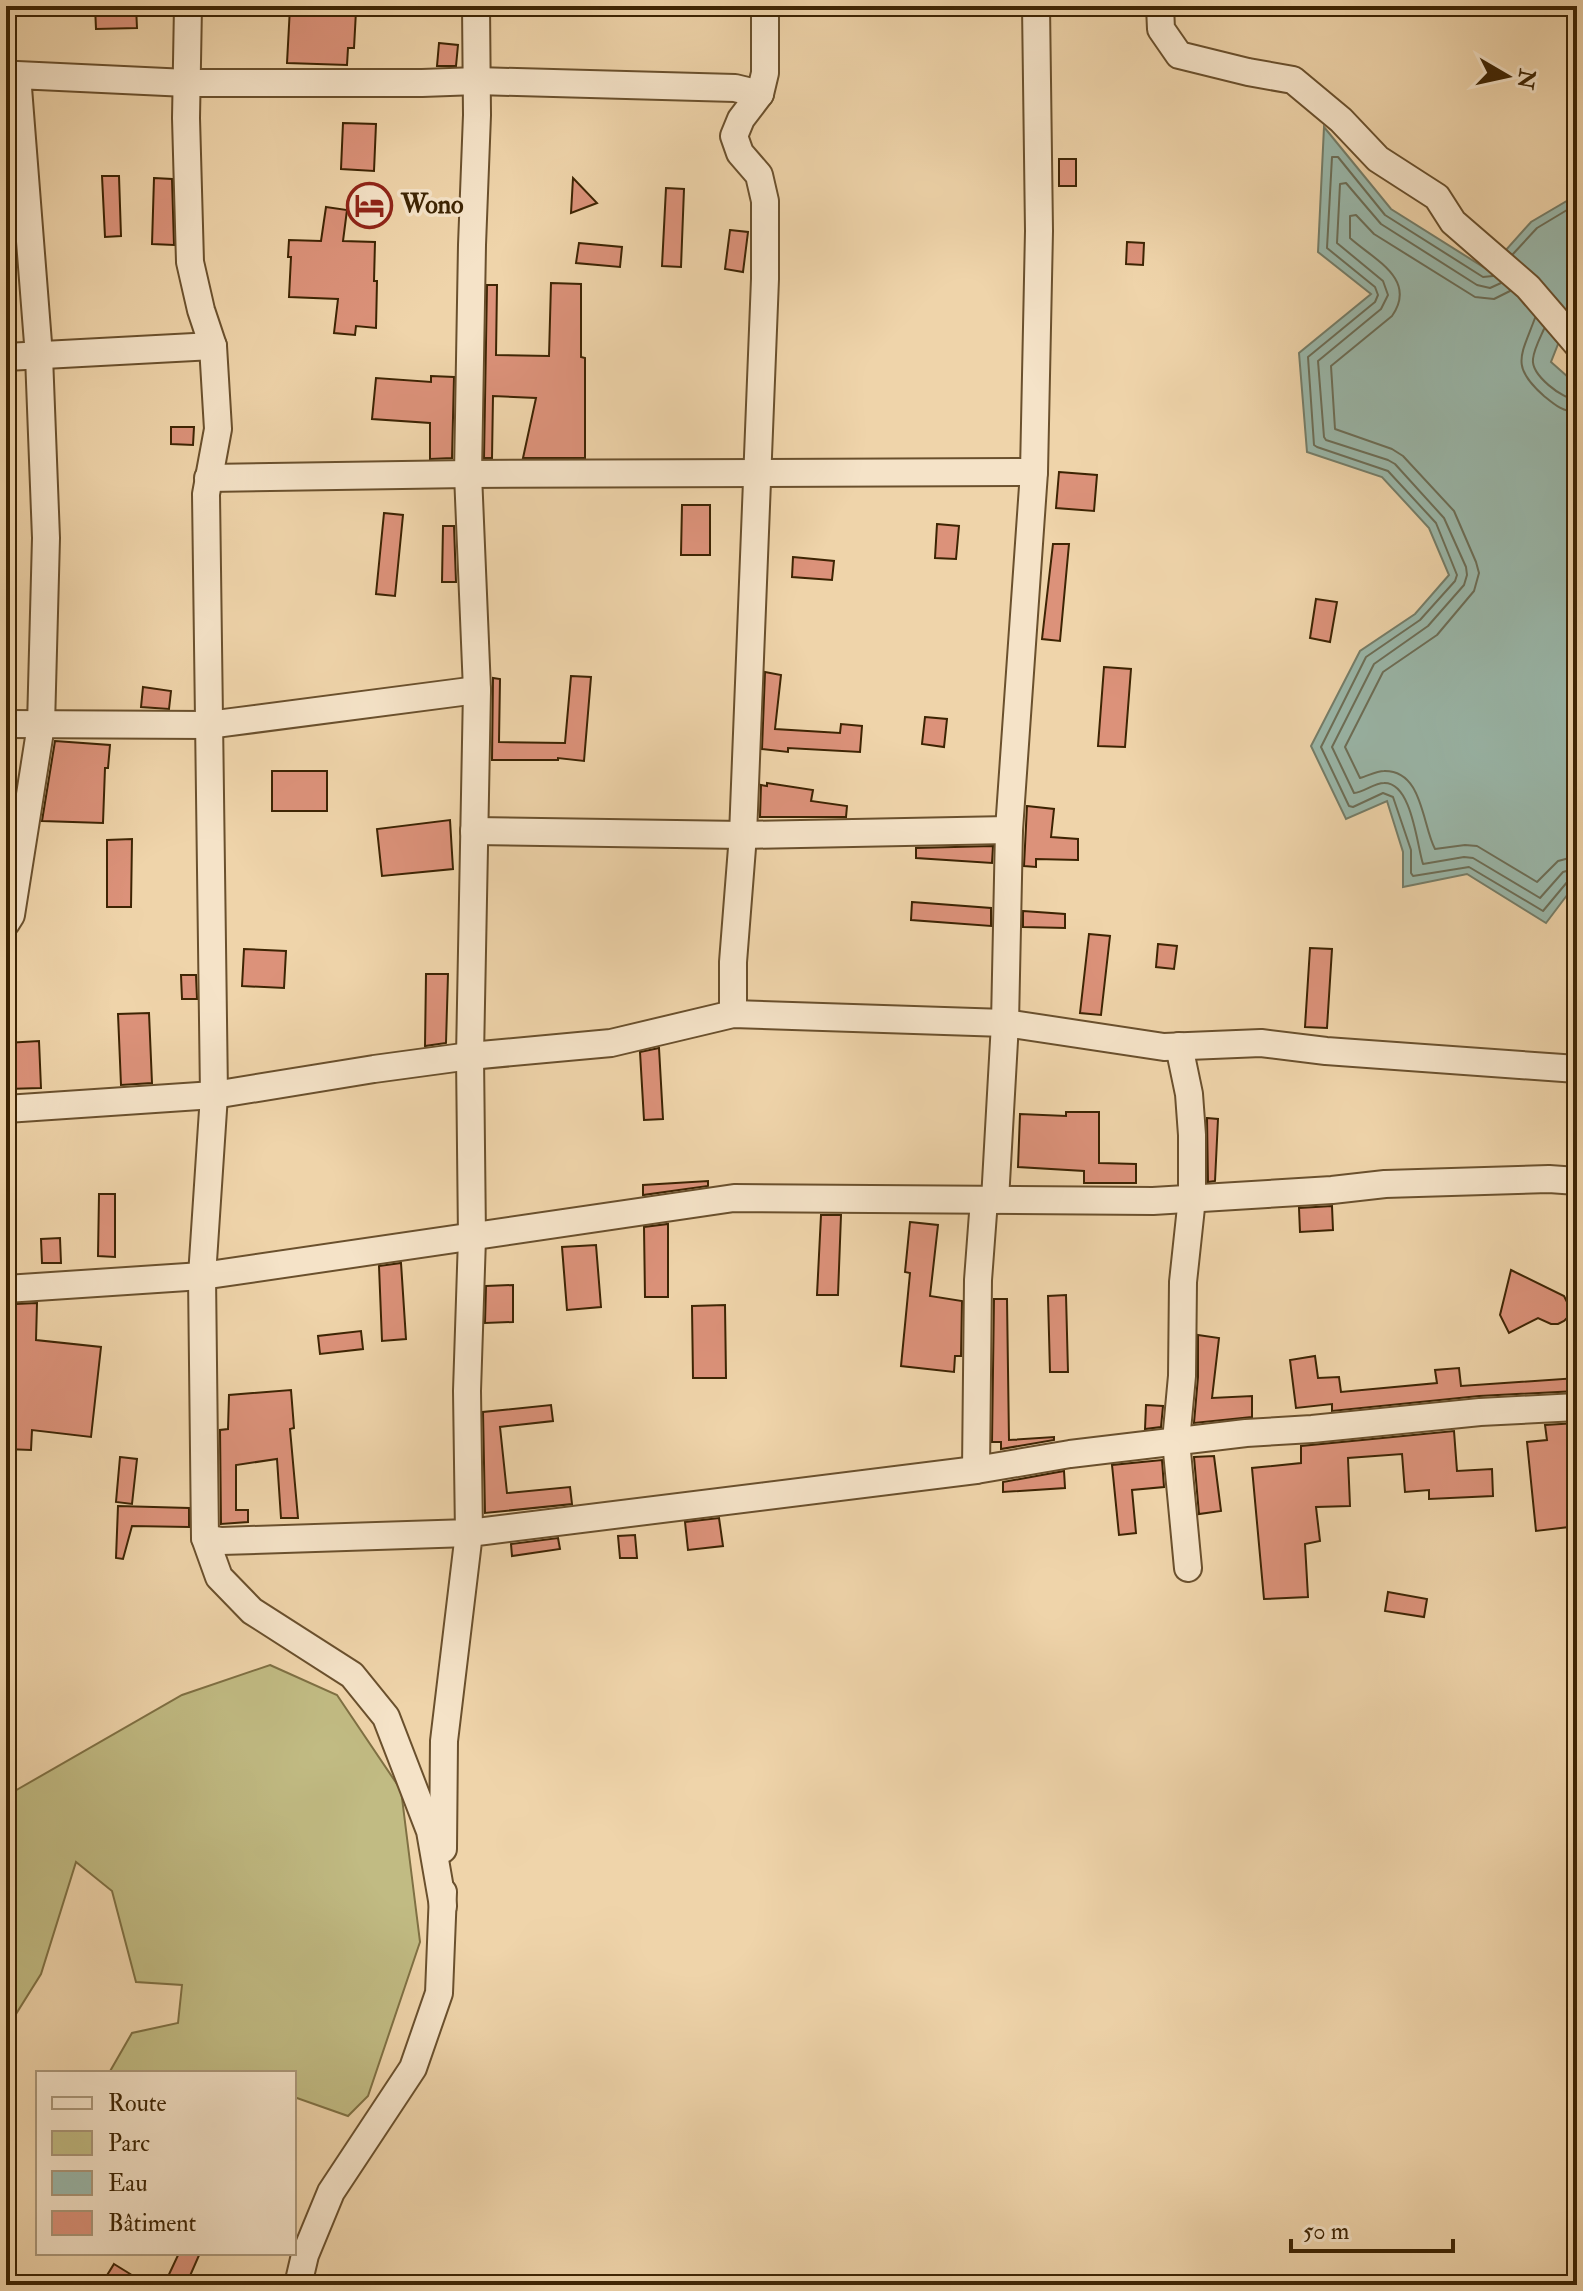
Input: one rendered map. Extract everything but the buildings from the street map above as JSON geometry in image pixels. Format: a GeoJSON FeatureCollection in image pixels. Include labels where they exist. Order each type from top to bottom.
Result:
{"type":"FeatureCollection","features":[{"type":"Feature","properties":{"kind":"street"},"geometry":{"type":"LineString","coordinates":[[188,6],[190,262],[213,346],[218,429],[206,494],[214,1095],[202,1276],[205,1538],[219,1577],[252,1611],[352,1675],[386,1717],[430,1831],[443,1906]]}},
{"type":"Feature","properties":{"kind":"street"},"geometry":{"type":"LineString","coordinates":[[298,2285],[305,2255],[331,2192],[413,2068],[439,1993],[444,1741],[469,1533],[470,1056],[477,690],[468,474],[476,6]]}},
{"type":"Feature","properties":{"kind":"street"},"geometry":{"type":"LineString","coordinates":[[733,1014],[765,279],[765,201],[759,175],[740,153],[734,136],[741,119],[760,94],[765,73],[765,6]]}},
{"type":"Feature","properties":{"kind":"street"},"geometry":{"type":"LineString","coordinates":[[976,1470],[978,1280],[990,1200],[1005,1023],[1009,830],[1034,472],[1039,231],[1036,6]]}},
{"type":"Feature","properties":{"kind":"street"},"geometry":{"type":"LineString","coordinates":[[1160,6],[1161,29],[1179,55],[1293,80],[1341,120],[1378,159],[1437,197],[1453,222],[1528,287],[1577,344]]}},
{"type":"Feature","properties":{"kind":"street"},"geometry":{"type":"LineString","coordinates":[[6,923],[11,915],[41,725],[46,538],[39,356],[17,75],[187,83],[477,81],[735,88],[760,94]]}},
{"type":"Feature","properties":{"kind":"street"},"geometry":{"type":"LineString","coordinates":[[6,357],[213,346]]}},
{"type":"Feature","properties":{"kind":"street"},"geometry":{"type":"LineString","coordinates":[[208,478],[1034,472]]}},
{"type":"Feature","properties":{"kind":"street"},"geometry":{"type":"LineString","coordinates":[[6,724],[208,725],[477,690]]}},
{"type":"Feature","properties":{"kind":"street"},"geometry":{"type":"LineString","coordinates":[[474,831],[743,835],[1009,830]]}},
{"type":"Feature","properties":{"kind":"street"},"geometry":{"type":"LineString","coordinates":[[6,1109],[214,1095],[470,1056],[611,1043],[733,1014],[1005,1023],[1164,1047],[1261,1043],[1326,1051],[1577,1069]]}},
{"type":"Feature","properties":{"kind":"street"},"geometry":{"type":"LineString","coordinates":[[1179,1046],[1190,1107],[1192,1198],[1183,1282],[1182,1376],[1176,1441],[1188,1568]]}},
{"type":"Feature","properties":{"kind":"street"},"geometry":{"type":"LineString","coordinates":[[6,1289],[202,1276],[734,1198],[1153,1201],[1385,1184],[1549,1179],[1577,1181]]}},
{"type":"Feature","properties":{"kind":"street"},"geometry":{"type":"LineString","coordinates":[[205,1538],[221,1541],[469,1533],[1246,1433],[1480,1412],[1577,1407]]}},
{"type":"Feature","properties":{"kind":"green space"},"geometry":{"type":"Polygon","coordinates":[[[270,1665],[337,1695],[401,1790],[420,1942],[368,2096],[348,2116],[296,2098],[296,2071],[110,2071],[132,2033],[178,2023],[182,1985],[136,1982],[112,1891],[76,1862],[41,1974],[6,2030],[6,1796],[182,1695],[270,1665]]]}},
{"type":"Feature","properties":{"kind":"water"},"geometry":{"type":"Polygon","coordinates":[[[1324,127],[1391,209],[1488,270],[1531,222],[1577,195],[1577,296],[1551,362],[1577,385],[1577,882],[1546,923],[1467,874],[1403,887],[1403,852],[1387,801],[1346,819],[1311,746],[1360,651],[1415,614],[1449,575],[1429,528],[1382,477],[1307,452],[1299,353],[1371,294],[1318,252],[1324,127]]]}},
{"type":"Feature","properties":{"kind":"place","name":"Wono"},"geometry":{"type":"Point","coordinates":[370,205]}}]}
